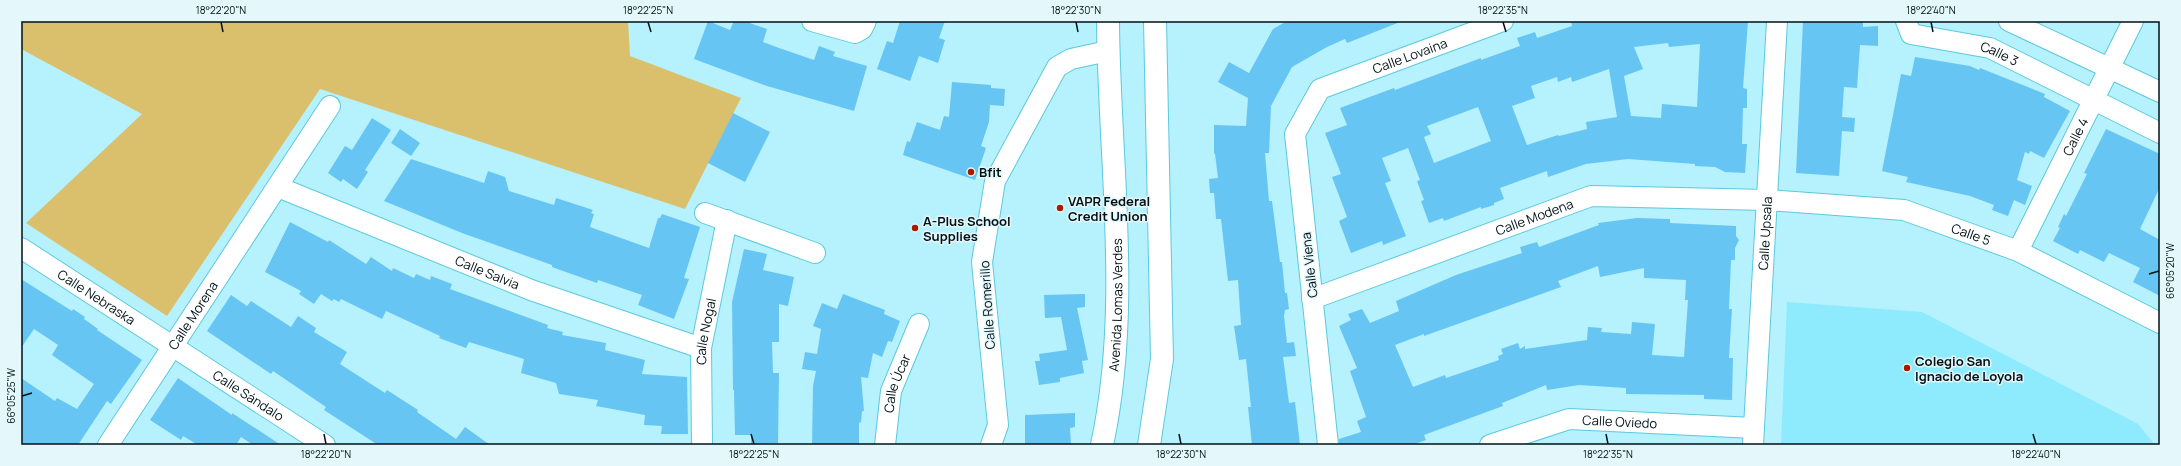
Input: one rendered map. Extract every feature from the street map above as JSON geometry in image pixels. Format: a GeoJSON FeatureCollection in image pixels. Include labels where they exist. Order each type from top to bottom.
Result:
{"type":"FeatureCollection","features":[{"type":"Feature","properties":{"kind":"main road","name":"Avenida Lomas Verdes"},"geometry":{"type":"LineString","coordinates":[[1102,445],[1107,422],[1115,339],[1118,272],[1108,21]]}},
{"type":"Feature","properties":{"kind":"main road"},"geometry":{"type":"LineString","coordinates":[[1149,445],[1162,359],[1155,21]]}},
{"type":"Feature","properties":{"kind":"street"},"geometry":{"type":"LineString","coordinates":[[812,21],[855,33],[862,29],[866,21]]}},
{"type":"Feature","properties":{"kind":"street","name":"Calle Lovaina"},"geometry":{"type":"LineString","coordinates":[[1319,91],[1503,21]]}},
{"type":"Feature","properties":{"kind":"street","name":"Calle Upsala"},"geometry":{"type":"LineString","coordinates":[[1754,436],[1777,21]]}},
{"type":"Feature","properties":{"kind":"street","name":"Calle 3"},"geometry":{"type":"LineString","coordinates":[[1906,21],[1911,34],[1990,48],[2094,100]]}},
{"type":"Feature","properties":{"kind":"street"},"geometry":{"type":"LineString","coordinates":[[2009,21],[2111,67],[2160,92]]}},
{"type":"Feature","properties":{"kind":"street","name":"Calle 4"},"geometry":{"type":"LineString","coordinates":[[2018,251],[2133,21]]}},
{"type":"Feature","properties":{"kind":"street","name":"Calle Romerillo"},"geometry":{"type":"LineString","coordinates":[[991,445],[998,425],[982,262],[995,181],[1057,67],[1071,59],[1108,51]]}},
{"type":"Feature","properties":{"kind":"street","name":"Calle Viena"},"geometry":{"type":"LineString","coordinates":[[1319,91],[1295,134],[1328,445]]}},
{"type":"Feature","properties":{"kind":"street"},"geometry":{"type":"LineString","coordinates":[[2094,100],[2160,134]]}},
{"type":"Feature","properties":{"kind":"street","name":"Calle Morena"},"geometry":{"type":"LineString","coordinates":[[108,445],[330,106]]}},
{"type":"Feature","properties":{"kind":"street","name":"Calle Salvia"},"geometry":{"type":"LineString","coordinates":[[278,187],[531,290],[701,348]]}},
{"type":"Feature","properties":{"kind":"street","name":"Calle Modena"},"geometry":{"type":"LineString","coordinates":[[1312,299],[1591,196],[1767,200]]}},
{"type":"Feature","properties":{"kind":"street","name":"Calle 5"},"geometry":{"type":"LineString","coordinates":[[1767,200],[1904,210],[2018,251],[2160,323]]}},
{"type":"Feature","properties":{"kind":"street"},"geometry":{"type":"LineString","coordinates":[[705,212],[815,252]]}},
{"type":"Feature","properties":{"kind":"street","name":"Calle Nogal"},"geometry":{"type":"LineString","coordinates":[[702,445],[701,348],[726,220]]}},
{"type":"Feature","properties":{"kind":"street","name":"Calle Nebraska"},"geometry":{"type":"LineString","coordinates":[[21,248],[172,346]]}},
{"type":"Feature","properties":{"kind":"street","name":"Calle Úcar"},"geometry":{"type":"LineString","coordinates":[[885,445],[891,391],[919,324]]}},
{"type":"Feature","properties":{"kind":"street","name":"Calle Sándalo"},"geometry":{"type":"LineString","coordinates":[[172,346],[324,445]]}},
{"type":"Feature","properties":{"kind":"street","name":"Calle Oviedo"},"geometry":{"type":"LineString","coordinates":[[1490,445],[1569,419],[1754,436]]}},
{"type":"Feature","properties":{"kind":"shaded area"},"geometry":{"type":"Polygon","coordinates":[[[21,21],[628,21],[630,56],[741,98],[685,209],[320,89],[167,316],[26,223],[142,114],[21,49],[21,21]]]}},
{"type":"Feature","properties":{"kind":"shaded area","name":"Colegio San Ignacio de Loyola"},"geometry":{"type":"Polygon","coordinates":[[[1787,302],[1922,312],[2138,424],[2155,445],[1781,445],[1787,302]]]}},
{"type":"Feature","properties":{"kind":"building"},"geometry":{"type":"Polygon","coordinates":[[[708,21],[730,30],[734,21],[744,21],[767,29],[763,42],[779,48],[814,60],[819,46],[835,52],[833,56],[867,66],[854,111],[767,86],[694,59],[708,21]]]}},
{"type":"Feature","properties":{"kind":"building"},"geometry":{"type":"Polygon","coordinates":[[[900,21],[945,21],[939,38],[945,40],[938,63],[919,56],[910,81],[877,69],[887,41],[893,43],[900,21]]]}},
{"type":"Feature","properties":{"kind":"building"},"geometry":{"type":"Polygon","coordinates":[[[1287,21],[1400,22],[1347,43],[1345,39],[1327,47],[1292,67],[1271,106],[1269,153],[1265,153],[1269,201],[1272,201],[1280,262],[1282,262],[1285,293],[1287,293],[1289,309],[1285,310],[1284,316],[1287,343],[1294,342],[1296,356],[1283,357],[1289,403],[1295,402],[1300,445],[1252,445],[1248,407],[1251,407],[1246,359],[1239,360],[1234,326],[1241,325],[1238,280],[1228,281],[1221,219],[1216,219],[1214,193],[1210,193],[1209,179],[1218,178],[1214,153],[1214,125],[1246,126],[1248,98],[1218,82],[1229,62],[1249,73],[1273,29],[1287,21]]]}},
{"type":"Feature","properties":{"kind":"building"},"geometry":{"type":"Polygon","coordinates":[[[1571,21],[1748,21],[1743,88],[1747,89],[1747,108],[1743,108],[1742,144],[1747,144],[1745,173],[1725,172],[1715,167],[1695,166],[1695,164],[1628,159],[1586,164],[1548,177],[1547,171],[1500,188],[1504,199],[1494,203],[1494,205],[1481,209],[1481,207],[1444,221],[1443,218],[1429,223],[1421,201],[1424,200],[1417,181],[1420,180],[1408,148],[1382,158],[1391,181],[1385,183],[1406,236],[1383,245],[1382,241],[1351,253],[1339,221],[1347,217],[1332,177],[1341,174],[1325,133],[1347,125],[1340,108],[1394,88],[1395,90],[1481,58],[1481,60],[1520,46],[1517,38],[1535,32],[1537,38],[1572,26],[1571,21]],[[1668,43],[1634,47],[1643,69],[1624,76],[1631,116],[1661,118],[1662,104],[1697,107],[1700,44],[1669,47],[1668,43]],[[1609,69],[1572,82],[1571,77],[1558,82],[1557,77],[1531,86],[1535,98],[1512,106],[1527,145],[1558,135],[1587,129],[1586,122],[1617,117],[1609,69]],[[1478,107],[1427,126],[1431,134],[1424,137],[1434,163],[1491,141],[1478,107]]]}},
{"type":"Feature","properties":{"kind":"building"},"geometry":{"type":"Polygon","coordinates":[[[1803,21],[1863,21],[1863,27],[1878,26],[1878,46],[1860,45],[1857,88],[1844,87],[1842,117],[1855,118],[1854,132],[1842,131],[1839,176],[1796,173],[1803,21]]]}},
{"type":"Feature","properties":{"kind":"building"},"geometry":{"type":"Polygon","coordinates":[[[1915,57],[1970,66],[1979,70],[1980,68],[2045,94],[2044,97],[2070,111],[2044,158],[2030,151],[2029,154],[2025,152],[2017,180],[2032,186],[2025,205],[2014,200],[2008,216],[1992,210],[1994,205],[1970,196],[1906,182],[1908,177],[1882,171],[1901,74],[1911,76],[1915,57]]]}},
{"type":"Feature","properties":{"kind":"building"},"geometry":{"type":"Polygon","coordinates":[[[952,82],[991,85],[991,88],[1005,89],[1004,106],[990,105],[989,122],[981,146],[986,148],[975,180],[903,155],[907,141],[910,142],[917,122],[940,130],[944,116],[949,117],[952,82]]]}},
{"type":"Feature","properties":{"kind":"building"},"geometry":{"type":"Polygon","coordinates":[[[733,113],[770,132],[745,182],[708,163],[733,113]]]}},
{"type":"Feature","properties":{"kind":"building"},"geometry":{"type":"Polygon","coordinates":[[[372,118],[391,130],[365,170],[368,172],[357,189],[343,179],[341,182],[328,173],[345,146],[352,150],[372,118]]]}},
{"type":"Feature","properties":{"kind":"building"},"geometry":{"type":"Polygon","coordinates":[[[400,129],[420,143],[411,156],[391,143],[400,129]]]}},
{"type":"Feature","properties":{"kind":"building"},"geometry":{"type":"Polygon","coordinates":[[[2106,129],[2160,154],[2160,187],[2140,229],[2160,240],[2160,296],[2133,282],[2140,268],[2109,253],[2104,262],[2080,250],[2078,254],[2053,241],[2060,228],[2058,227],[2064,214],[2066,216],[2087,174],[2084,173],[2106,129]]]}},
{"type":"Feature","properties":{"kind":"building"},"geometry":{"type":"Polygon","coordinates":[[[411,159],[484,183],[488,171],[505,177],[509,191],[554,205],[556,198],[593,210],[591,213],[594,214],[590,227],[649,248],[658,218],[660,218],[662,214],[700,227],[684,278],[689,279],[674,319],[638,305],[642,295],[598,280],[597,283],[552,267],[552,265],[462,233],[384,201],[411,159]]]}},
{"type":"Feature","properties":{"kind":"building"},"geometry":{"type":"Polygon","coordinates":[[[1637,218],[1670,219],[1670,223],[1736,226],[1736,236],[1739,240],[1735,248],[1735,260],[1731,260],[1729,309],[1732,309],[1729,358],[1733,358],[1732,400],[1704,399],[1704,395],[1626,394],[1626,388],[1579,385],[1547,390],[1546,385],[1502,403],[1503,406],[1424,435],[1426,440],[1412,445],[1339,445],[1339,439],[1361,432],[1357,421],[1366,417],[1350,371],[1357,368],[1339,326],[1351,320],[1348,314],[1362,309],[1370,323],[1399,311],[1396,301],[1456,275],[1522,253],[1520,247],[1537,242],[1539,247],[1599,225],[1598,223],[1637,218]],[[1598,266],[1558,281],[1561,287],[1395,345],[1413,387],[1445,375],[1446,378],[1499,360],[1498,356],[1503,354],[1501,349],[1518,343],[1520,349],[1525,346],[1525,349],[1587,340],[1588,327],[1602,328],[1601,332],[1631,334],[1632,322],[1655,324],[1652,355],[1684,357],[1688,300],[1685,300],[1686,280],[1644,278],[1644,268],[1600,277],[1598,266]]]}},
{"type":"Feature","properties":{"kind":"building"},"geometry":{"type":"Polygon","coordinates":[[[290,222],[328,242],[329,240],[366,264],[371,257],[392,271],[393,268],[414,278],[416,274],[430,280],[431,276],[452,284],[450,289],[548,325],[547,328],[563,332],[562,335],[606,343],[605,350],[645,360],[642,374],[687,377],[688,434],[661,434],[662,426],[644,425],[645,415],[596,406],[598,400],[559,394],[556,383],[521,373],[524,359],[469,342],[466,348],[439,338],[440,336],[386,311],[382,319],[341,299],[339,302],[334,299],[332,301],[321,294],[314,304],[299,294],[301,291],[265,272],[290,222]]]}},
{"type":"Feature","properties":{"kind":"building"},"geometry":{"type":"Polygon","coordinates":[[[744,249],[767,254],[763,270],[794,277],[788,306],[779,304],[779,342],[772,342],[773,373],[779,373],[778,443],[751,444],[751,435],[735,435],[732,302],[744,249]]]}},
{"type":"Feature","properties":{"kind":"building"},"geometry":{"type":"Polygon","coordinates":[[[21,279],[72,311],[73,309],[85,317],[84,319],[98,329],[97,330],[142,360],[111,404],[107,401],[78,445],[21,445],[21,378],[55,401],[57,398],[77,409],[94,384],[52,355],[58,345],[34,329],[21,348],[21,279]]]}},
{"type":"Feature","properties":{"kind":"building"},"geometry":{"type":"Polygon","coordinates":[[[843,294],[885,310],[884,314],[900,321],[892,342],[888,341],[882,357],[873,353],[868,378],[861,377],[864,411],[862,411],[861,422],[859,423],[859,445],[812,445],[813,386],[816,371],[802,369],[805,352],[817,354],[821,329],[813,326],[822,303],[837,309],[843,294]]]}},
{"type":"Feature","properties":{"kind":"building"},"geometry":{"type":"Polygon","coordinates":[[[1085,294],[1085,307],[1077,308],[1088,360],[1082,361],[1084,373],[1060,378],[1060,382],[1039,385],[1035,361],[1040,361],[1039,354],[1067,350],[1061,317],[1045,318],[1044,295],[1085,294]]]}},
{"type":"Feature","properties":{"kind":"building"},"geometry":{"type":"Polygon","coordinates":[[[231,295],[247,306],[251,301],[291,327],[298,316],[316,328],[314,332],[347,352],[340,364],[385,393],[387,390],[418,410],[417,412],[456,439],[465,427],[490,445],[378,445],[324,410],[326,407],[273,371],[271,374],[207,331],[231,295]]]}},
{"type":"Feature","properties":{"kind":"building"},"geometry":{"type":"Polygon","coordinates":[[[178,378],[232,415],[232,413],[281,445],[253,445],[241,437],[236,445],[198,445],[183,436],[181,440],[150,420],[178,378]]]}},
{"type":"Feature","properties":{"kind":"building"},"geometry":{"type":"Polygon","coordinates":[[[1075,413],[1075,427],[1070,428],[1071,445],[1025,445],[1025,415],[1075,413]]]}},
{"type":"Feature","properties":{"kind":"place","name":"Bfit"},"geometry":{"type":"Point","coordinates":[971,172]}},
{"type":"Feature","properties":{"kind":"place","name":"VAPR Federal Credit Union"},"geometry":{"type":"Point","coordinates":[1060,208]}},
{"type":"Feature","properties":{"kind":"place","name":"A-Plus School Supplies"},"geometry":{"type":"Point","coordinates":[915,228]}},
{"type":"Feature","properties":{"kind":"place","name":"Colegio San Ignacio de Loyola"},"geometry":{"type":"Point","coordinates":[1907,368]}}]}
